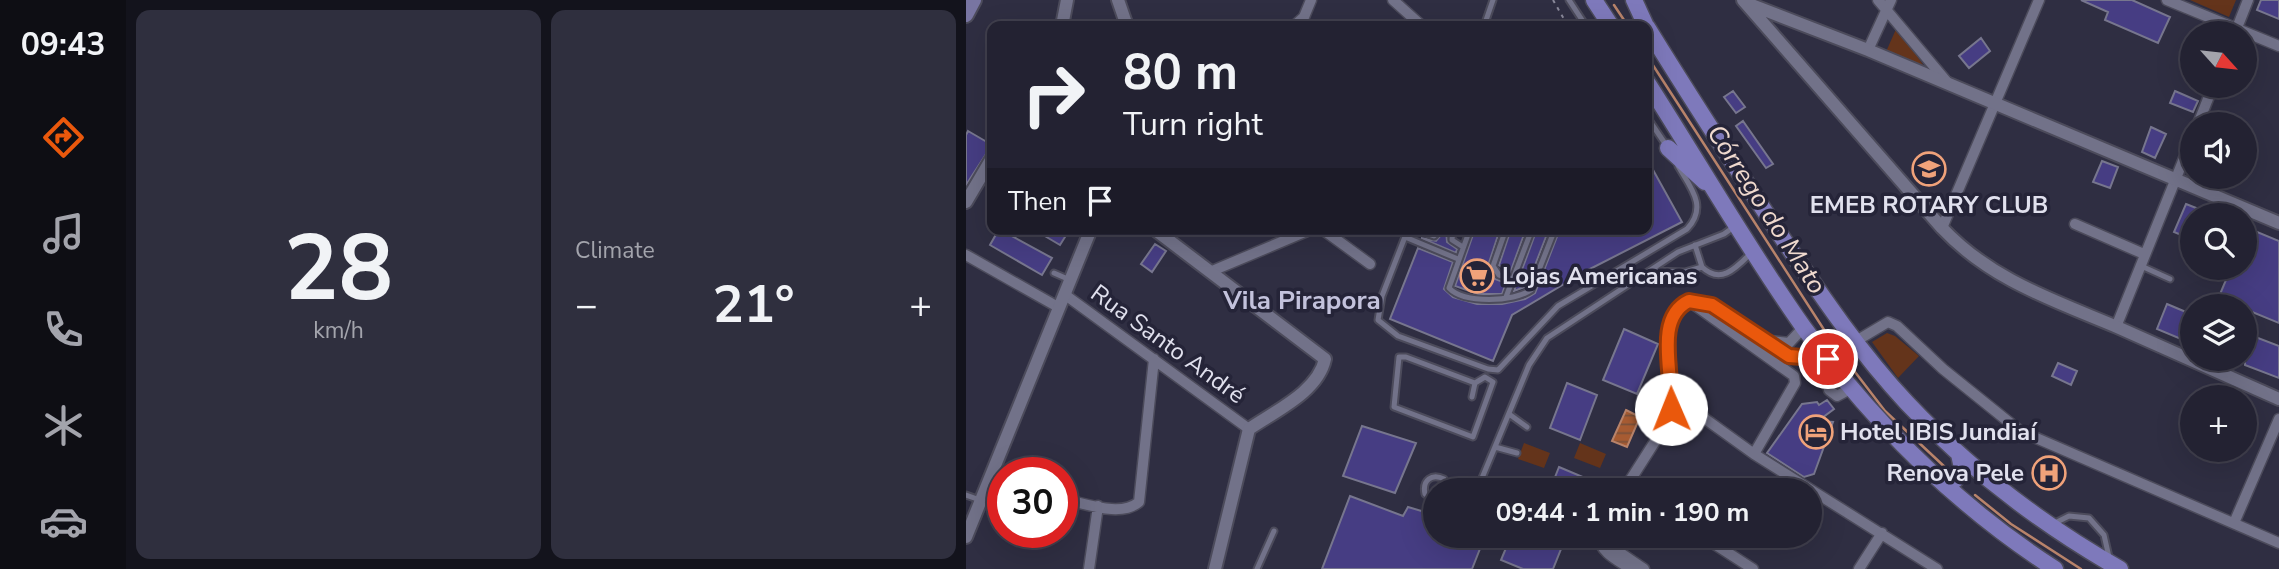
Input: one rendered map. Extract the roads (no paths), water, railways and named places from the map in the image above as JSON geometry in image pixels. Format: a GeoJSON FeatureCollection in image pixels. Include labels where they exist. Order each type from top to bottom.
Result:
{"type":"FeatureCollection","features":[{"type":"Feature","properties":{"kind":"main road"},"geometry":{"type":"LineString","coordinates":[[966,15],[974,0]]}},
{"type":"Feature","properties":{"kind":"main road"},"geometry":{"type":"LineString","coordinates":[[1634,0],[1643,21]]}},
{"type":"Feature","properties":{"kind":"main road"},"geometry":{"type":"LineString","coordinates":[[1595,2],[1598,21]]}},
{"type":"Feature","properties":{"kind":"main road"},"geometry":{"type":"LineString","coordinates":[[1595,2],[1608,21]]}},
{"type":"Feature","properties":{"kind":"main road"},"geometry":{"type":"LineString","coordinates":[[1652,36],[1823,301],[1906,402],[1959,454],[2048,526],[2116,566]]}},
{"type":"Feature","properties":{"kind":"main road"},"geometry":{"type":"LineString","coordinates":[[1652,90],[1831,368],[1933,475],[2007,538],[2055,569]]}},
{"type":"Feature","properties":{"kind":"main road"},"geometry":{"type":"LineString","coordinates":[[1668,148],[1716,190]]}},
{"type":"Feature","properties":{"kind":"main road"},"geometry":{"type":"LineString","coordinates":[[1933,475],[1948,480],[1956,479],[1962,468],[1959,454]]}},
{"type":"Feature","properties":{"kind":"street"},"geometry":{"type":"LineString","coordinates":[[1063,21],[1067,0]]}},
{"type":"Feature","properties":{"kind":"street"},"geometry":{"type":"LineString","coordinates":[[1118,0],[1125,21]]}},
{"type":"Feature","properties":{"kind":"street"},"geometry":{"type":"LineString","coordinates":[[1300,21],[1311,0]]}},
{"type":"Feature","properties":{"kind":"street"},"geometry":{"type":"LineString","coordinates":[[1393,0],[1415,21]]}},
{"type":"Feature","properties":{"kind":"street"},"geometry":{"type":"LineString","coordinates":[[1878,0],[1889,5],[1950,85]]}},
{"type":"Feature","properties":{"kind":"street"},"geometry":{"type":"LineString","coordinates":[[1942,228],[2039,0]]}},
{"type":"Feature","properties":{"kind":"street"},"geometry":{"type":"LineString","coordinates":[[2166,0],[2213,21]]}},
{"type":"Feature","properties":{"kind":"street"},"geometry":{"type":"LineString","coordinates":[[2240,21],[2248,0]]}},
{"type":"Feature","properties":{"kind":"street"},"geometry":{"type":"LineString","coordinates":[[1745,2],[1868,50],[2279,223]]}},
{"type":"Feature","properties":{"kind":"street"},"geometry":{"type":"LineString","coordinates":[[1745,2],[1772,37],[1962,250],[2003,278],[2279,399]]}},
{"type":"Feature","properties":{"kind":"street"},"geometry":{"type":"LineString","coordinates":[[1868,50],[1889,5]]}},
{"type":"Feature","properties":{"kind":"street"},"geometry":{"type":"LineString","coordinates":[[1407,15],[1409,21]]}},
{"type":"Feature","properties":{"kind":"street"},"geometry":{"type":"LineString","coordinates":[[2258,39],[2279,46]]}},
{"type":"Feature","properties":{"kind":"street"},"geometry":{"type":"LineString","coordinates":[[966,202],[987,166]]}},
{"type":"Feature","properties":{"kind":"street"},"geometry":{"type":"LineString","coordinates":[[2116,327],[2180,169]]}},
{"type":"Feature","properties":{"kind":"street"},"geometry":{"type":"LineString","coordinates":[[2075,224],[2144,254]]}},
{"type":"Feature","properties":{"kind":"street"},"geometry":{"type":"LineString","coordinates":[[998,457],[1089,235]]}},
{"type":"Feature","properties":{"kind":"street"},"geometry":{"type":"LineString","coordinates":[[1162,235],[1320,352],[1325,359],[1310,386],[1249,429],[1215,569]]}},
{"type":"Feature","properties":{"kind":"street"},"geometry":{"type":"LineString","coordinates":[[1212,271],[1298,235]]}},
{"type":"Feature","properties":{"kind":"street"},"geometry":{"type":"LineString","coordinates":[[1330,235],[1370,264]]}},
{"type":"Feature","properties":{"kind":"street"},"geometry":{"type":"LineString","coordinates":[[966,255],[1058,307]]}},
{"type":"Feature","properties":{"kind":"street","name":"Rua Santo André"},"geometry":{"type":"LineString","coordinates":[[1063,294],[1249,429]]}},
{"type":"Feature","properties":{"kind":"street"},"geometry":{"type":"LineString","coordinates":[[1689,301],[1790,370],[1792,387],[1755,454]]}},
{"type":"Feature","properties":{"kind":"street"},"geometry":{"type":"LineString","coordinates":[[1634,478],[1664,431],[1672,395],[1669,326],[1675,309],[1689,301],[1712,305],[1789,356],[1831,368]]}},
{"type":"Feature","properties":{"kind":"street"},"geometry":{"type":"LineString","coordinates":[[1856,341],[1888,322],[1897,326],[1951,376],[2020,431],[2279,543]]}},
{"type":"Feature","properties":{"kind":"street"},"geometry":{"type":"LineString","coordinates":[[1770,341],[1789,343],[1804,327]]}},
{"type":"Feature","properties":{"kind":"street"},"geometry":{"type":"LineString","coordinates":[[1078,502],[1121,509],[1131,508],[1139,502],[1154,359]]}},
{"type":"Feature","properties":{"kind":"street"},"geometry":{"type":"LineString","coordinates":[[1672,395],[1755,454],[1937,569]]}},
{"type":"Feature","properties":{"kind":"street"},"geometry":{"type":"LineString","coordinates":[[2234,523],[2279,419]]}},
{"type":"Feature","properties":{"kind":"street"},"geometry":{"type":"LineString","coordinates":[[966,537],[987,485]]}},
{"type":"Feature","properties":{"kind":"street"},"geometry":{"type":"LineString","coordinates":[[1089,569],[1098,506]]}},
{"type":"Feature","properties":{"kind":"street"},"geometry":{"type":"LineString","coordinates":[[1859,569],[1882,533]]}},
{"type":"Feature","properties":{"kind":"street"},"geometry":{"type":"LineString","coordinates":[[1603,548],[1631,569]]}},
{"type":"Feature","properties":{"kind":"street"},"geometry":{"type":"LineString","coordinates":[[1613,548],[1644,569]]}},
{"type":"Feature","properties":{"kind":"street"},"geometry":{"type":"LineString","coordinates":[[1721,548],[1753,569]]}},
{"type":"Feature","properties":{"kind":"lane"},"geometry":{"type":"LineString","coordinates":[[1485,21],[1493,0]]}},
{"type":"Feature","properties":{"kind":"lane"},"geometry":{"type":"LineString","coordinates":[[1569,0],[1583,21]]}},
{"type":"Feature","properties":{"kind":"lane"},"geometry":{"type":"LineString","coordinates":[[1458,259],[1405,237],[1382,296],[1378,320],[1398,337],[1494,371],[1505,366],[1558,306],[1687,229],[1695,220],[1698,211],[1696,197],[1652,124]]}},
{"type":"Feature","properties":{"kind":"lane"},"geometry":{"type":"LineString","coordinates":[[1482,478],[1533,358],[1547,338],[1678,252],[1724,234],[1738,224]]}},
{"type":"Feature","properties":{"kind":"lane"},"geometry":{"type":"LineString","coordinates":[[1452,235],[1452,240],[1463,247]]}},
{"type":"Feature","properties":{"kind":"lane"},"geometry":{"type":"LineString","coordinates":[[1468,235],[1449,285],[1451,291],[1478,300],[1506,297],[1531,290],[1553,235]]}},
{"type":"Feature","properties":{"kind":"lane"},"geometry":{"type":"LineString","coordinates":[[1504,235],[1493,266],[1499,275],[1512,279]]}},
{"type":"Feature","properties":{"kind":"lane"},"geometry":{"type":"LineString","coordinates":[[1506,297],[1530,235]]}},
{"type":"Feature","properties":{"kind":"lane"},"geometry":{"type":"LineString","coordinates":[[1695,245],[1702,267],[1716,276],[1724,276],[1754,249]]}},
{"type":"Feature","properties":{"kind":"lane"},"geometry":{"type":"LineString","coordinates":[[2139,265],[2169,279]]}},
{"type":"Feature","properties":{"kind":"lane"},"geometry":{"type":"LineString","coordinates":[[1650,271],[1685,272],[1702,267]]}},
{"type":"Feature","properties":{"kind":"lane"},"geometry":{"type":"LineString","coordinates":[[1054,273],[1070,281]]}},
{"type":"Feature","properties":{"kind":"lane"},"geometry":{"type":"LineString","coordinates":[[1475,383],[1402,356],[1397,360],[1392,402],[1398,410],[1473,437],[1494,385],[1485,377]]}},
{"type":"Feature","properties":{"kind":"lane"},"geometry":{"type":"LineString","coordinates":[[1472,397],[1475,383],[1485,377],[1488,369]]}},
{"type":"Feature","properties":{"kind":"lane"},"geometry":{"type":"LineString","coordinates":[[1509,414],[1527,427]]}},
{"type":"Feature","properties":{"kind":"lane"},"geometry":{"type":"LineString","coordinates":[[1496,447],[1517,453]]}},
{"type":"Feature","properties":{"kind":"lane"},"geometry":{"type":"LineString","coordinates":[[966,495],[981,500]]}},
{"type":"Feature","properties":{"kind":"lane"},"geometry":{"type":"LineString","coordinates":[[2048,526],[2068,516],[2089,518],[2104,535],[2116,566]]}},
{"type":"Feature","properties":{"kind":"lane"},"geometry":{"type":"LineString","coordinates":[[1257,569],[1274,531]]}},
{"type":"Feature","properties":{"kind":"waterway","name":"Córrego do Mato"},"geometry":{"type":"LineString","coordinates":[[1614,5],[1625,21]]}},
{"type":"Feature","properties":{"kind":"waterway","name":"Córrego do Mato"},"geometry":{"type":"LineString","coordinates":[[1652,64],[1832,342],[1885,411],[1947,469]]}},
{"type":"Feature","properties":{"kind":"waterway","name":"Córrego do Mato"},"geometry":{"type":"LineString","coordinates":[[1975,495],[2011,524],[2081,569]]}},
{"type":"Feature","properties":{"kind":"place","name":"EMEB ROTARY CLUB"},"geometry":{"type":"Point","coordinates":[1929,169]}},
{"type":"Feature","properties":{"kind":"place","name":"Lojas Americanas"},"geometry":{"type":"Point","coordinates":[1477,276]}},
{"type":"Feature","properties":{"kind":"place","name":"Hotel IBIS Jundiaí"},"geometry":{"type":"Point","coordinates":[1816,432]}},
{"type":"Feature","properties":{"kind":"place","name":"Renova Pele"},"geometry":{"type":"Point","coordinates":[2049,473]}},
{"type":"Feature","properties":{"kind":"district","name":"Vila Pirapora"},"geometry":{"type":"Point","coordinates":[1302,300]}}]}
